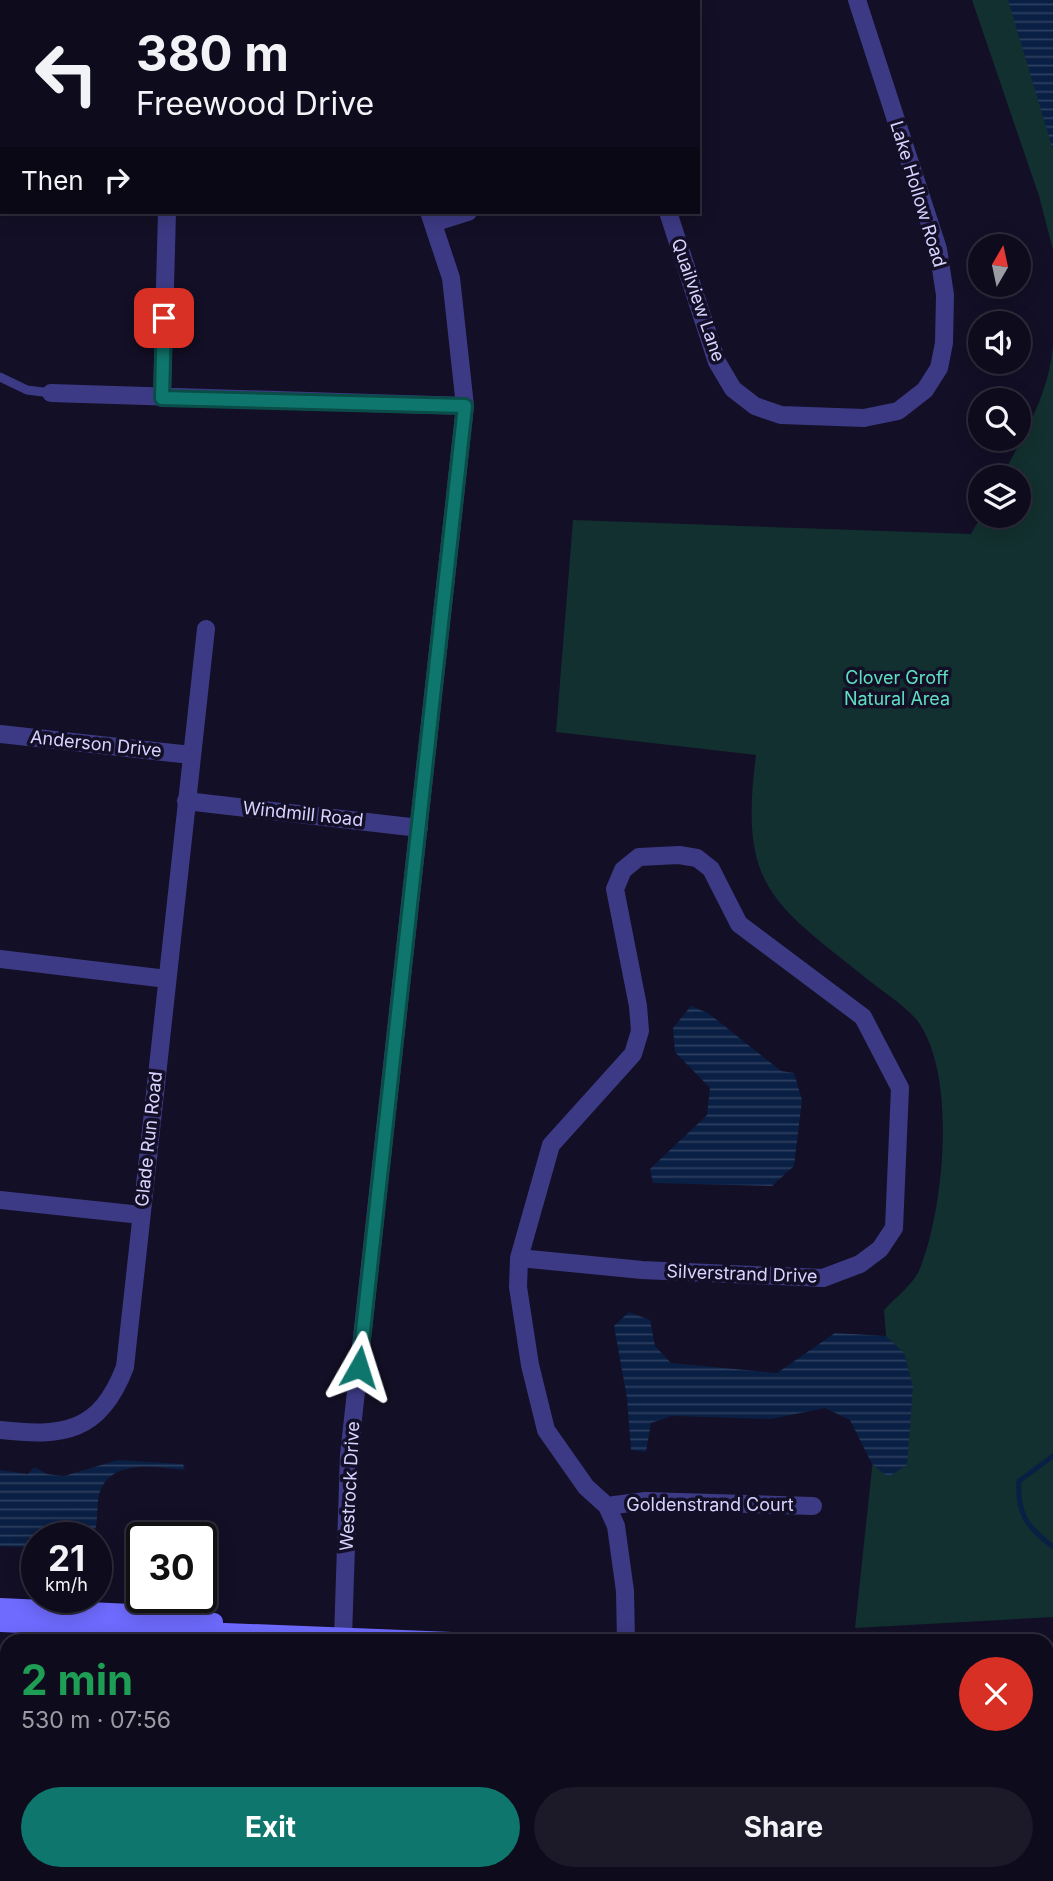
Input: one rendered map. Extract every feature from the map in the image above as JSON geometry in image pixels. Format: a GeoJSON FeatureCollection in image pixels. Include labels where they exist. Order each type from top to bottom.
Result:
{"type":"FeatureCollection","features":[{"type":"Feature","properties":{"kind":"main road"},"geometry":{"type":"LineString","coordinates":[[0,1607],[132,1613],[317,1634]]}},
{"type":"Feature","properties":{"kind":"main road"},"geometry":{"type":"LineString","coordinates":[[0,1623],[270,1634]]}},
{"type":"Feature","properties":{"kind":"street","name":"Lake Hollow Road"},"geometry":{"type":"LineString","coordinates":[[857,0],[938,249],[945,295],[943,343],[939,368],[925,390]]}},
{"type":"Feature","properties":{"kind":"street"},"geometry":{"type":"LineString","coordinates":[[162,398],[167,214]]}},
{"type":"Feature","properties":{"kind":"street"},"geometry":{"type":"LineString","coordinates":[[431,217],[453,214]]}},
{"type":"Feature","properties":{"kind":"street","name":"Quailview Lane"},"geometry":{"type":"LineString","coordinates":[[669,214],[717,362],[733,390],[755,406],[781,415],[864,418],[898,411],[925,390]]}},
{"type":"Feature","properties":{"kind":"street","name":"Westrock Drive"},"geometry":{"type":"LineString","coordinates":[[343,1634],[349,1455],[465,406],[451,278],[431,217]]}},
{"type":"Feature","properties":{"kind":"street"},"geometry":{"type":"LineString","coordinates":[[51,393],[465,406]]}},
{"type":"Feature","properties":{"kind":"street","name":"Glade Run Road"},"geometry":{"type":"LineString","coordinates":[[0,1430],[42,1435],[66,1432],[86,1421],[117,1389],[125,1367],[206,629]]}},
{"type":"Feature","properties":{"kind":"street","name":"Anderson Drive"},"geometry":{"type":"LineString","coordinates":[[0,734],[191,755]]}},
{"type":"Feature","properties":{"kind":"street","name":"Windmill Road"},"geometry":{"type":"LineString","coordinates":[[186,801],[419,828]]}},
{"type":"Feature","properties":{"kind":"street","name":"Silverstrand Drive"},"geometry":{"type":"LineString","coordinates":[[679,855],[697,859],[711,869],[739,924],[863,1017],[900,1088],[894,1228],[880,1249],[860,1264],[823,1278],[642,1270],[519,1258],[551,1145],[633,1054],[640,1031],[615,889],[623,870],[639,857],[679,855]]}},
{"type":"Feature","properties":{"kind":"street"},"geometry":{"type":"LineString","coordinates":[[0,959],[167,979]]}},
{"type":"Feature","properties":{"kind":"street"},"geometry":{"type":"LineString","coordinates":[[0,1200],[141,1215]]}},
{"type":"Feature","properties":{"kind":"street"},"geometry":{"type":"LineString","coordinates":[[519,1258],[518,1287],[522,1313],[546,1430],[586,1487],[607,1506],[616,1526],[625,1591],[626,1634]]}},
{"type":"Feature","properties":{"kind":"street","name":"Goldenstrand Court"},"geometry":{"type":"LineString","coordinates":[[607,1506],[645,1501],[813,1506]]}},
{"type":"Feature","properties":{"kind":"lane"},"geometry":{"type":"LineString","coordinates":[[0,377],[27,390],[51,393]]}},
{"type":"Feature","properties":{"kind":"green space"},"geometry":{"type":"Polygon","coordinates":[[[972,0],[1053,0],[1053,250],[1039,196],[972,0]]]}},
{"type":"Feature","properties":{"kind":"green space","name":"Clover Groff Natural Area"},"geometry":{"type":"Polygon","coordinates":[[[1053,345],[1053,1617],[855,1628],[886,1336],[884,1310],[916,1276],[928,1245],[935,1215],[943,1145],[939,1077],[931,1047],[914,1017],[806,929],[769,887],[758,863],[753,834],[752,799],[756,755],[556,732],[573,520],[971,534],[974,528],[1031,528],[1031,465],[1008,465],[1016,451],[1031,451],[1031,421],[1051,363],[1053,345]]]}},
{"type":"Feature","properties":{"kind":"water"},"geometry":{"type":"Polygon","coordinates":[[[1008,0],[1053,0],[1053,150],[1008,0]]]}},
{"type":"Feature","properties":{"kind":"water"},"geometry":{"type":"Polygon","coordinates":[[[691,1006],[708,1013],[781,1071],[794,1073],[802,1100],[794,1166],[772,1186],[653,1183],[650,1169],[707,1115],[710,1088],[675,1052],[673,1028],[691,1006]]]}},
{"type":"Feature","properties":{"kind":"water"},"geometry":{"type":"Polygon","coordinates":[[[629,1312],[650,1320],[655,1346],[671,1363],[777,1373],[835,1333],[886,1336],[904,1353],[913,1387],[907,1465],[888,1477],[872,1464],[850,1420],[825,1408],[771,1419],[672,1416],[651,1423],[646,1452],[631,1450],[627,1398],[614,1326],[629,1312]]]}},
{"type":"Feature","properties":{"kind":"water"},"geometry":{"type":"Polygon","coordinates":[[[118,1460],[183,1464],[185,1470],[147,1467],[123,1470],[104,1483],[99,1495],[97,1522],[21,1522],[21,1547],[0,1546],[0,1470],[28,1474],[34,1467],[47,1474],[64,1476],[118,1460]]]}},
{"type":"Feature","properties":{"kind":"waterway"},"geometry":{"type":"LineString","coordinates":[[1053,1456],[1019,1481],[1020,1502],[1026,1519],[1036,1533],[1053,1547]]}},
{"type":"Feature","properties":{"kind":"route"},"geometry":{"type":"LineString","coordinates":[[164,318],[162,398],[465,406],[359,1367]]}}]}
